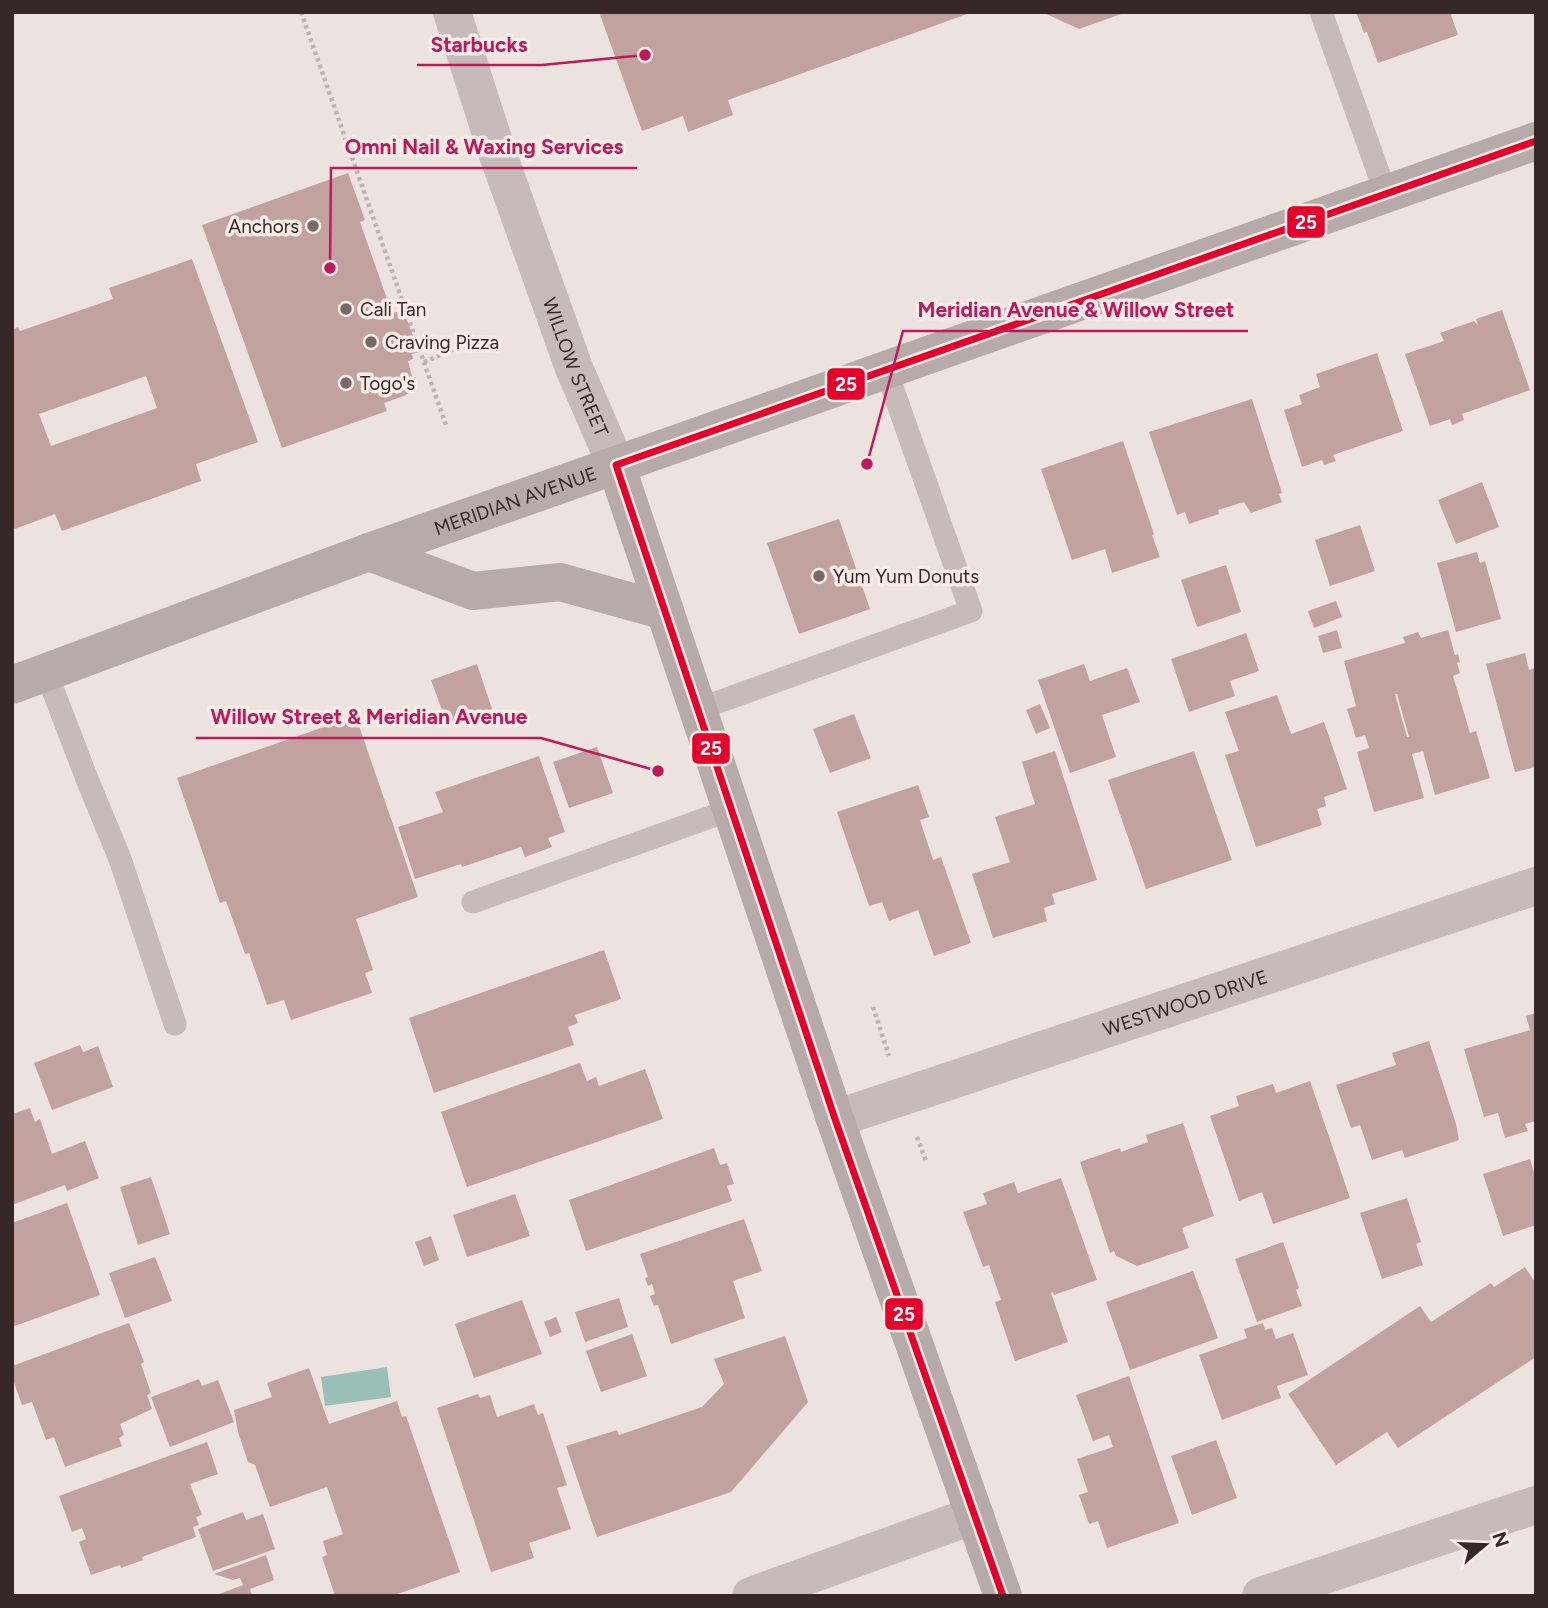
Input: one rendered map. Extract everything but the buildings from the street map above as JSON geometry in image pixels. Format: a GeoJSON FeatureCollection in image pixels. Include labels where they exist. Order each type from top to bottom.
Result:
{"type":"FeatureCollection","features":[{"type":"Feature","properties":{"kind":"main road","name":"MERIDIAN AVENUE"},"geometry":{"type":"LineString","coordinates":[[29,678],[369,552],[1536,141]]}},
{"type":"Feature","properties":{"kind":"main road","name":"WILLOW STREET"},"geometry":{"type":"LineString","coordinates":[[616,465],[835,1119],[1003,1596]]}},
{"type":"Feature","properties":{"kind":"main road"},"geometry":{"type":"LineString","coordinates":[[369,552],[473,591],[559,582],[665,611]]}},
{"type":"Feature","properties":{"kind":"street","name":"WILLOW STREET"},"geometry":{"type":"LineString","coordinates":[[452,12],[497,152],[570,356],[616,465]]}},
{"type":"Feature","properties":{"kind":"street","name":"WESTWOOD DRIVE"},"geometry":{"type":"LineString","coordinates":[[835,1119],[1536,886]]}},
{"type":"Feature","properties":{"kind":"street"},"geometry":{"type":"LineString","coordinates":[[1261,1596],[1536,1505]]}},
{"type":"Feature","properties":{"kind":"street"},"geometry":{"type":"LineString","coordinates":[[751,1596],[975,1515]]}},
{"type":"Feature","properties":{"kind":"lane"},"geometry":{"type":"LineString","coordinates":[[1321,12],[1386,194]]}},
{"type":"Feature","properties":{"kind":"lane"},"geometry":{"type":"LineString","coordinates":[[699,709],[971,611],[886,370]]}},
{"type":"Feature","properties":{"kind":"lane"},"geometry":{"type":"LineString","coordinates":[[29,678],[87,779],[120,859],[174,1024]]}},
{"type":"Feature","properties":{"kind":"lane"},"geometry":{"type":"LineString","coordinates":[[473,902],[730,810]]}},
{"type":"Feature","properties":{"kind":"path"},"geometry":{"type":"LineString","coordinates":[[301,12],[447,428]]}},
{"type":"Feature","properties":{"kind":"path"},"geometry":{"type":"LineString","coordinates":[[424,362],[480,338]]}},
{"type":"Feature","properties":{"kind":"water"},"geometry":{"type":"Polygon","coordinates":[[[387,1367],[391,1397],[325,1406],[321,1377],[387,1367]]]}},
{"type":"Feature","properties":{"kind":"transit line","name":"25"},"geometry":{"type":"LineString","coordinates":[[616,465],[1536,141]]}},
{"type":"Feature","properties":{"kind":"transit line","name":"25"},"geometry":{"type":"LineString","coordinates":[[616,465],[835,1119],[1003,1596]]}},
{"type":"Feature","properties":{"kind":"place","name":"Starbucks"},"geometry":{"type":"Point","coordinates":[645,55]}},
{"type":"Feature","properties":{"kind":"place","name":"Anchors"},"geometry":{"type":"Point","coordinates":[313,226]}},
{"type":"Feature","properties":{"kind":"place","name":"Omni Nail & Waxing Services"},"geometry":{"type":"Point","coordinates":[330,268]}},
{"type":"Feature","properties":{"kind":"place","name":"Cali Tan"},"geometry":{"type":"Point","coordinates":[346,309]}},
{"type":"Feature","properties":{"kind":"place","name":"Craving Pizza"},"geometry":{"type":"Point","coordinates":[371,342]}},
{"type":"Feature","properties":{"kind":"place","name":"Togo's"},"geometry":{"type":"Point","coordinates":[346,383]}},
{"type":"Feature","properties":{"kind":"place","name":"Meridian Avenue & Willow Street"},"geometry":{"type":"Point","coordinates":[867,464]}},
{"type":"Feature","properties":{"kind":"place","name":"Yum Yum Donuts"},"geometry":{"type":"Point","coordinates":[819,576]}},
{"type":"Feature","properties":{"kind":"place","name":"Willow Street & Meridian Avenue"},"geometry":{"type":"Point","coordinates":[658,771]}}]}
